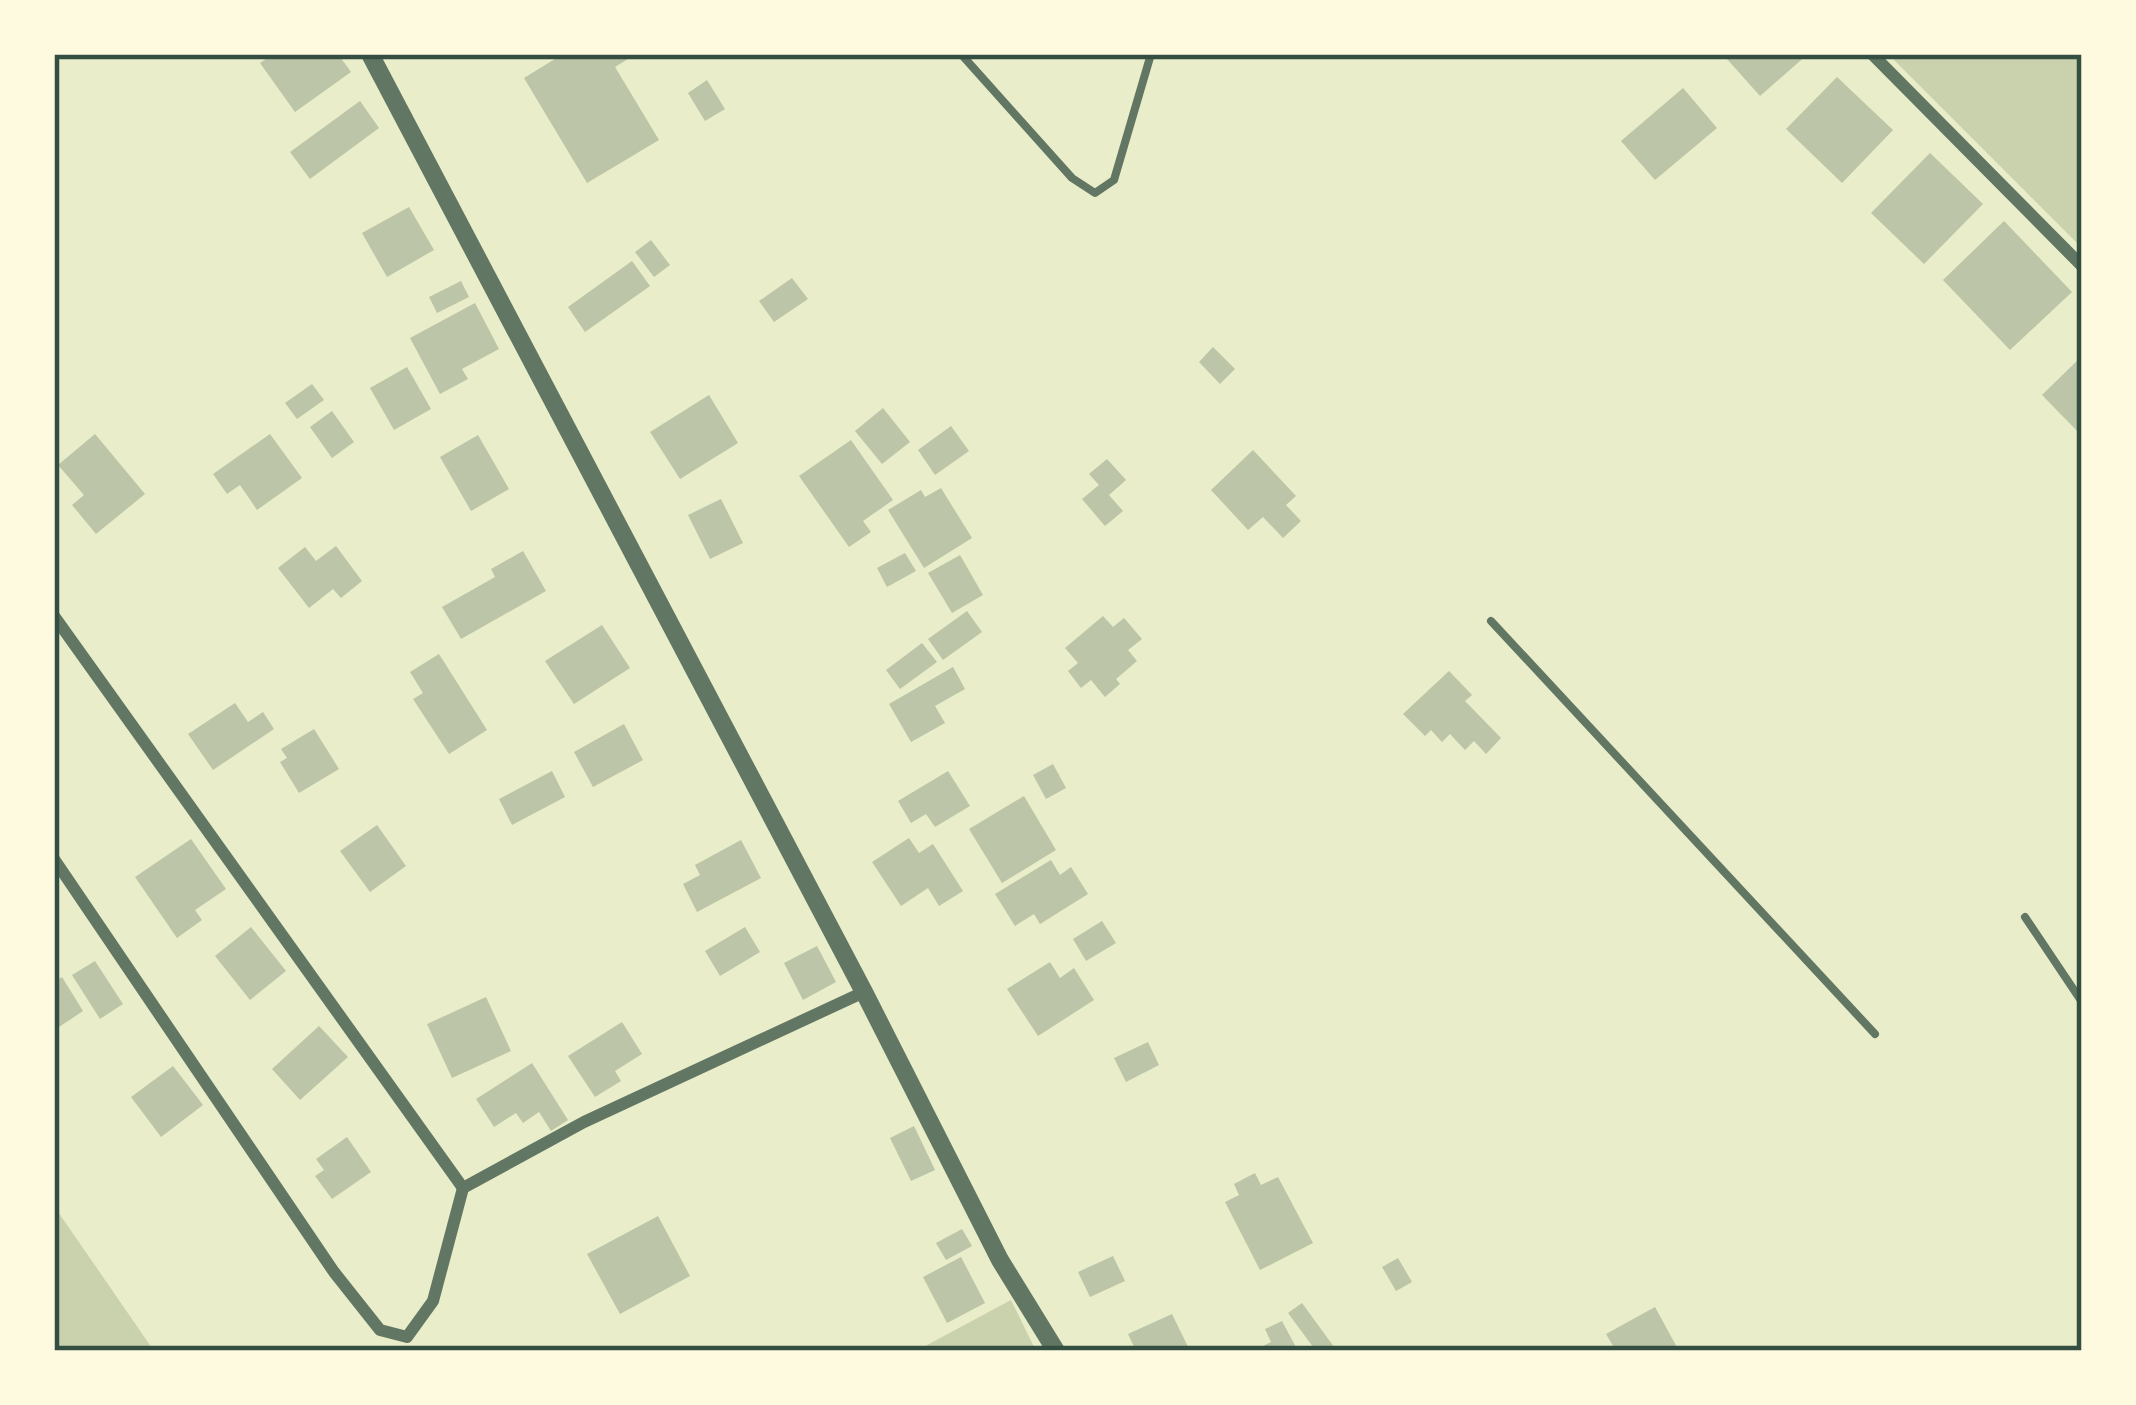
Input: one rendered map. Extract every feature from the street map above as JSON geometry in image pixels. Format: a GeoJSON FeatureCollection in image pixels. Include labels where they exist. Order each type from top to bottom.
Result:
{"type":"FeatureCollection","features":[{"type":"Feature","properties":{"kind":"street"},"geometry":{"type":"LineString","coordinates":[[370,54],[1000,1260],[1056,1351]]}},
{"type":"Feature","properties":{"kind":"street"},"geometry":{"type":"LineString","coordinates":[[1873,54],[2082,266]]}},
{"type":"Feature","properties":{"kind":"street"},"geometry":{"type":"LineString","coordinates":[[54,616],[463,1188]]}},
{"type":"Feature","properties":{"kind":"street"},"geometry":{"type":"LineString","coordinates":[[54,859],[334,1271],[380,1330],[407,1337],[433,1301],[463,1188],[584,1122],[863,992]]}},
{"type":"Feature","properties":{"kind":"lane"},"geometry":{"type":"LineString","coordinates":[[961,54],[1072,178],[1095,193],[1114,180],[1151,54]]}},
{"type":"Feature","properties":{"kind":"lane"},"geometry":{"type":"LineString","coordinates":[[1491,621],[1875,1034]]}},
{"type":"Feature","properties":{"kind":"lane"},"geometry":{"type":"LineString","coordinates":[[2025,917],[2082,1001]]}},
{"type":"Feature","properties":{"kind":"lane"},"geometry":{"type":"LineString","coordinates":[[407,1337],[418,1351]]}},
{"type":"Feature","properties":{"kind":"green space"},"geometry":{"type":"Polygon","coordinates":[[[1888,54],[2082,54],[2082,248],[1888,54]]]}},
{"type":"Feature","properties":{"kind":"green space"},"geometry":{"type":"Polygon","coordinates":[[[54,1206],[154,1351],[54,1351],[54,1206]]]}},
{"type":"Feature","properties":{"kind":"green space"},"geometry":{"type":"Polygon","coordinates":[[[1011,1300],[1036,1351],[916,1351],[1011,1300]]]}},
{"type":"Feature","properties":{"kind":"building"},"geometry":{"type":"Polygon","coordinates":[[[273,54],[338,54],[351,72],[295,112],[260,63],[273,54]]]}},
{"type":"Feature","properties":{"kind":"building"},"geometry":{"type":"Polygon","coordinates":[[[563,54],[636,54],[615,67],[659,140],[587,183],[524,78],[563,54]]]}},
{"type":"Feature","properties":{"kind":"building"},"geometry":{"type":"Polygon","coordinates":[[[1733,54],[1808,54],[1760,96],[1727,59],[1733,54]]]}},
{"type":"Feature","properties":{"kind":"building"},"geometry":{"type":"Polygon","coordinates":[[[1837,77],[1893,130],[1842,183],[1786,129],[1837,77]]]}},
{"type":"Feature","properties":{"kind":"building"},"geometry":{"type":"Polygon","coordinates":[[[707,80],[725,109],[705,121],[688,93],[707,80]]]}},
{"type":"Feature","properties":{"kind":"building"},"geometry":{"type":"Polygon","coordinates":[[[1683,88],[1717,128],[1655,180],[1621,141],[1683,88]]]}},
{"type":"Feature","properties":{"kind":"building"},"geometry":{"type":"Polygon","coordinates":[[[360,101],[379,128],[310,179],[290,152],[360,101]]]}},
{"type":"Feature","properties":{"kind":"building"},"geometry":{"type":"Polygon","coordinates":[[[1930,153],[1983,204],[1924,264],[1871,213],[1930,153]]]}},
{"type":"Feature","properties":{"kind":"building"},"geometry":{"type":"Polygon","coordinates":[[[409,207],[434,250],[387,277],[362,233],[409,207]]]}},
{"type":"Feature","properties":{"kind":"building"},"geometry":{"type":"Polygon","coordinates":[[[2004,221],[2072,292],[2010,350],[1943,280],[2004,221]]]}},
{"type":"Feature","properties":{"kind":"building"},"geometry":{"type":"Polygon","coordinates":[[[651,240],[670,265],[654,277],[635,252],[651,240]]]}},
{"type":"Feature","properties":{"kind":"building"},"geometry":{"type":"Polygon","coordinates":[[[632,261],[650,286],[585,332],[568,307],[632,261]]]}},
{"type":"Feature","properties":{"kind":"building"},"geometry":{"type":"Polygon","coordinates":[[[792,278],[808,299],[774,322],[759,301],[792,278]]]}},
{"type":"Feature","properties":{"kind":"building"},"geometry":{"type":"Polygon","coordinates":[[[461,281],[469,297],[437,313],[429,297],[461,281]]]}},
{"type":"Feature","properties":{"kind":"building"},"geometry":{"type":"Polygon","coordinates":[[[475,303],[499,349],[462,369],[468,379],[440,394],[410,338],[475,303]]]}},
{"type":"Feature","properties":{"kind":"building"},"geometry":{"type":"Polygon","coordinates":[[[1213,347],[1235,369],[1220,384],[1199,362],[1213,347]]]}},
{"type":"Feature","properties":{"kind":"building"},"geometry":{"type":"Polygon","coordinates":[[[2082,356],[2082,436],[2042,395],[2082,356]]]}},
{"type":"Feature","properties":{"kind":"building"},"geometry":{"type":"Polygon","coordinates":[[[407,367],[431,409],[394,430],[370,388],[407,367]]]}},
{"type":"Feature","properties":{"kind":"building"},"geometry":{"type":"Polygon","coordinates":[[[312,384],[324,400],[297,419],[285,403],[312,384]]]}},
{"type":"Feature","properties":{"kind":"building"},"geometry":{"type":"Polygon","coordinates":[[[709,395],[738,443],[680,479],[650,432],[709,395]]]}},
{"type":"Feature","properties":{"kind":"building"},"geometry":{"type":"Polygon","coordinates":[[[883,408],[910,442],[882,464],[855,431],[883,408]]]}},
{"type":"Feature","properties":{"kind":"building"},"geometry":{"type":"Polygon","coordinates":[[[332,411],[354,442],[332,458],[310,427],[332,411]]]}},
{"type":"Feature","properties":{"kind":"building"},"geometry":{"type":"Polygon","coordinates":[[[951,426],[969,451],[935,475],[918,450],[951,426]]]}},
{"type":"Feature","properties":{"kind":"building"},"geometry":{"type":"Polygon","coordinates":[[[95,434],[145,494],[96,534],[72,505],[84,495],[58,465],[95,434]]]}},
{"type":"Feature","properties":{"kind":"building"},"geometry":{"type":"Polygon","coordinates":[[[270,434],[302,478],[257,510],[240,485],[227,494],[213,474],[270,434]]]}},
{"type":"Feature","properties":{"kind":"building"},"geometry":{"type":"Polygon","coordinates":[[[478,435],[509,489],[471,511],[440,457],[478,435]]]}},
{"type":"Feature","properties":{"kind":"building"},"geometry":{"type":"Polygon","coordinates":[[[851,440],[893,500],[863,521],[871,532],[849,547],[799,476],[851,440]]]}},
{"type":"Feature","properties":{"kind":"building"},"geometry":{"type":"Polygon","coordinates":[[[1253,450],[1296,496],[1286,505],[1301,521],[1283,538],[1263,517],[1248,530],[1211,490],[1253,450]]]}},
{"type":"Feature","properties":{"kind":"building"},"geometry":{"type":"Polygon","coordinates":[[[1107,459],[1126,480],[1109,495],[1123,511],[1105,526],[1082,499],[1099,485],[1089,474],[1107,459]]]}},
{"type":"Feature","properties":{"kind":"building"},"geometry":{"type":"Polygon","coordinates":[[[941,488],[972,538],[924,568],[888,510],[921,490],[925,497],[941,488]]]}},
{"type":"Feature","properties":{"kind":"building"},"geometry":{"type":"Polygon","coordinates":[[[721,499],[743,543],[710,559],[688,515],[721,499]]]}},
{"type":"Feature","properties":{"kind":"building"},"geometry":{"type":"Polygon","coordinates":[[[336,546],[362,581],[341,598],[333,589],[309,608],[278,568],[305,547],[316,561],[336,546]]]}},
{"type":"Feature","properties":{"kind":"building"},"geometry":{"type":"Polygon","coordinates":[[[523,551],[546,591],[461,639],[442,607],[495,577],[491,569],[523,551]]]}},
{"type":"Feature","properties":{"kind":"building"},"geometry":{"type":"Polygon","coordinates":[[[905,553],[916,571],[887,587],[877,568],[905,553]]]}},
{"type":"Feature","properties":{"kind":"building"},"geometry":{"type":"Polygon","coordinates":[[[960,555],[983,595],[952,613],[928,573],[960,555]]]}},
{"type":"Feature","properties":{"kind":"building"},"geometry":{"type":"Polygon","coordinates":[[[967,611],[982,632],[943,660],[928,639],[967,611]]]}},
{"type":"Feature","properties":{"kind":"building"},"geometry":{"type":"Polygon","coordinates":[[[1103,616],[1113,627],[1124,618],[1142,639],[1128,650],[1137,661],[1116,679],[1120,684],[1105,697],[1091,680],[1081,688],[1068,671],[1078,663],[1065,648],[1103,616]]]}},
{"type":"Feature","properties":{"kind":"building"},"geometry":{"type":"Polygon","coordinates":[[[602,625],[630,668],[574,704],[545,661],[602,625]]]}},
{"type":"Feature","properties":{"kind":"building"},"geometry":{"type":"Polygon","coordinates":[[[922,643],[937,662],[900,689],[886,670],[922,643]]]}},
{"type":"Feature","properties":{"kind":"building"},"geometry":{"type":"Polygon","coordinates":[[[439,654],[487,730],[449,754],[413,699],[423,693],[410,672],[439,654]]]}},
{"type":"Feature","properties":{"kind":"building"},"geometry":{"type":"Polygon","coordinates":[[[953,667],[965,689],[935,706],[945,723],[911,742],[889,704],[953,667]]]}},
{"type":"Feature","properties":{"kind":"building"},"geometry":{"type":"Polygon","coordinates":[[[1449,671],[1472,695],[1465,701],[1501,738],[1486,754],[1474,741],[1465,750],[1450,734],[1442,742],[1431,730],[1425,736],[1403,714],[1449,671]]]}},
{"type":"Feature","properties":{"kind":"building"},"geometry":{"type":"Polygon","coordinates":[[[235,703],[248,722],[263,712],[274,729],[213,770],[188,734],[235,703]]]}},
{"type":"Feature","properties":{"kind":"building"},"geometry":{"type":"Polygon","coordinates":[[[624,724],[643,760],[593,787],[574,752],[624,724]]]}},
{"type":"Feature","properties":{"kind":"building"},"geometry":{"type":"Polygon","coordinates":[[[314,729],[339,769],[299,793],[280,762],[287,758],[281,749],[314,729]]]}},
{"type":"Feature","properties":{"kind":"building"},"geometry":{"type":"Polygon","coordinates":[[[1053,764],[1066,788],[1046,799],[1033,775],[1053,764]]]}},
{"type":"Feature","properties":{"kind":"building"},"geometry":{"type":"Polygon","coordinates":[[[552,771],[565,797],[512,825],[499,799],[552,771]]]}},
{"type":"Feature","properties":{"kind":"building"},"geometry":{"type":"Polygon","coordinates":[[[948,771],[970,806],[935,827],[926,814],[911,823],[898,801],[948,771]]]}},
{"type":"Feature","properties":{"kind":"building"},"geometry":{"type":"Polygon","coordinates":[[[1024,796],[1056,850],[1002,883],[969,829],[1024,796]]]}},
{"type":"Feature","properties":{"kind":"building"},"geometry":{"type":"Polygon","coordinates":[[[377,825],[406,866],[370,892],[340,851],[377,825]]]}},
{"type":"Feature","properties":{"kind":"building"},"geometry":{"type":"Polygon","coordinates":[[[909,838],[919,853],[933,844],[963,891],[939,906],[928,888],[901,906],[872,862],[909,838]]]}},
{"type":"Feature","properties":{"kind":"building"},"geometry":{"type":"Polygon","coordinates":[[[191,839],[226,889],[195,910],[202,920],[177,938],[135,877],[191,839]]]}},
{"type":"Feature","properties":{"kind":"building"},"geometry":{"type":"Polygon","coordinates":[[[741,840],[761,878],[697,912],[683,884],[700,875],[695,865],[741,840]]]}},
{"type":"Feature","properties":{"kind":"building"},"geometry":{"type":"Polygon","coordinates":[[[1051,860],[1060,875],[1071,867],[1088,894],[1040,924],[1034,914],[1015,926],[995,894],[1051,860]]]}},
{"type":"Feature","properties":{"kind":"building"},"geometry":{"type":"Polygon","coordinates":[[[1102,921],[1116,943],[1086,961],[1073,939],[1102,921]]]}},
{"type":"Feature","properties":{"kind":"building"},"geometry":{"type":"Polygon","coordinates":[[[251,927],[286,971],[250,1000],[215,956],[251,927]]]}},
{"type":"Feature","properties":{"kind":"building"},"geometry":{"type":"Polygon","coordinates":[[[745,927],[760,952],[720,976],[705,951],[745,927]]]}},
{"type":"Feature","properties":{"kind":"building"},"geometry":{"type":"Polygon","coordinates":[[[817,946],[836,982],[803,1000],[784,963],[817,946]]]}},
{"type":"Feature","properties":{"kind":"building"},"geometry":{"type":"Polygon","coordinates":[[[95,961],[123,1004],[100,1019],[72,975],[95,961]]]}},
{"type":"Feature","properties":{"kind":"building"},"geometry":{"type":"Polygon","coordinates":[[[1050,962],[1060,978],[1074,968],[1094,1000],[1038,1036],[1007,989],[1050,962]]]}},
{"type":"Feature","properties":{"kind":"building"},"geometry":{"type":"Polygon","coordinates":[[[62,977],[83,1011],[56,1029],[54,982],[62,977]]]}},
{"type":"Feature","properties":{"kind":"building"},"geometry":{"type":"Polygon","coordinates":[[[486,997],[511,1051],[452,1078],[427,1024],[486,997]]]}},
{"type":"Feature","properties":{"kind":"building"},"geometry":{"type":"Polygon","coordinates":[[[622,1022],[642,1054],[615,1071],[621,1081],[595,1097],[568,1056],[622,1022]]]}},
{"type":"Feature","properties":{"kind":"building"},"geometry":{"type":"Polygon","coordinates":[[[319,1026],[348,1057],[300,1100],[272,1069],[319,1026]]]}},
{"type":"Feature","properties":{"kind":"building"},"geometry":{"type":"Polygon","coordinates":[[[1148,1042],[1159,1065],[1126,1082],[1114,1058],[1148,1042]]]}},
{"type":"Feature","properties":{"kind":"building"},"geometry":{"type":"Polygon","coordinates":[[[532,1063],[568,1120],[551,1131],[539,1112],[523,1123],[516,1113],[494,1127],[476,1099],[532,1063]]]}},
{"type":"Feature","properties":{"kind":"building"},"geometry":{"type":"Polygon","coordinates":[[[173,1066],[203,1105],[161,1137],[131,1097],[173,1066]]]}},
{"type":"Feature","properties":{"kind":"building"},"geometry":{"type":"Polygon","coordinates":[[[914,1126],[935,1170],[911,1181],[890,1138],[914,1126]]]}},
{"type":"Feature","properties":{"kind":"building"},"geometry":{"type":"Polygon","coordinates":[[[347,1137],[371,1172],[332,1199],[315,1176],[324,1170],[316,1159],[347,1137]]]}},
{"type":"Feature","properties":{"kind":"building"},"geometry":{"type":"Polygon","coordinates":[[[1255,1173],[1261,1185],[1278,1177],[1313,1243],[1260,1270],[1225,1202],[1239,1195],[1234,1184],[1255,1173]]]}},
{"type":"Feature","properties":{"kind":"building"},"geometry":{"type":"Polygon","coordinates":[[[658,1216],[690,1276],[620,1314],[587,1254],[658,1216]]]}},
{"type":"Feature","properties":{"kind":"building"},"geometry":{"type":"Polygon","coordinates":[[[962,1229],[972,1246],[946,1260],[936,1243],[962,1229]]]}},
{"type":"Feature","properties":{"kind":"building"},"geometry":{"type":"Polygon","coordinates":[[[1113,1256],[1125,1281],[1090,1297],[1078,1272],[1113,1256]]]}},
{"type":"Feature","properties":{"kind":"building"},"geometry":{"type":"Polygon","coordinates":[[[961,1257],[985,1303],[947,1323],[923,1277],[961,1257]]]}},
{"type":"Feature","properties":{"kind":"building"},"geometry":{"type":"Polygon","coordinates":[[[1398,1258],[1412,1282],[1396,1291],[1382,1267],[1398,1258]]]}},
{"type":"Feature","properties":{"kind":"building"},"geometry":{"type":"Polygon","coordinates":[[[1302,1303],[1337,1351],[1316,1351],[1288,1313],[1302,1303]]]}},
{"type":"Feature","properties":{"kind":"building"},"geometry":{"type":"Polygon","coordinates":[[[1655,1307],[1679,1351],[1616,1351],[1606,1334],[1655,1307]]]}},
{"type":"Feature","properties":{"kind":"building"},"geometry":{"type":"Polygon","coordinates":[[[1172,1314],[1190,1351],[1136,1351],[1128,1334],[1172,1314]]]}},
{"type":"Feature","properties":{"kind":"building"},"geometry":{"type":"Polygon","coordinates":[[[1282,1321],[1298,1351],[1253,1351],[1271,1342],[1265,1329],[1282,1321]]]}}]}
